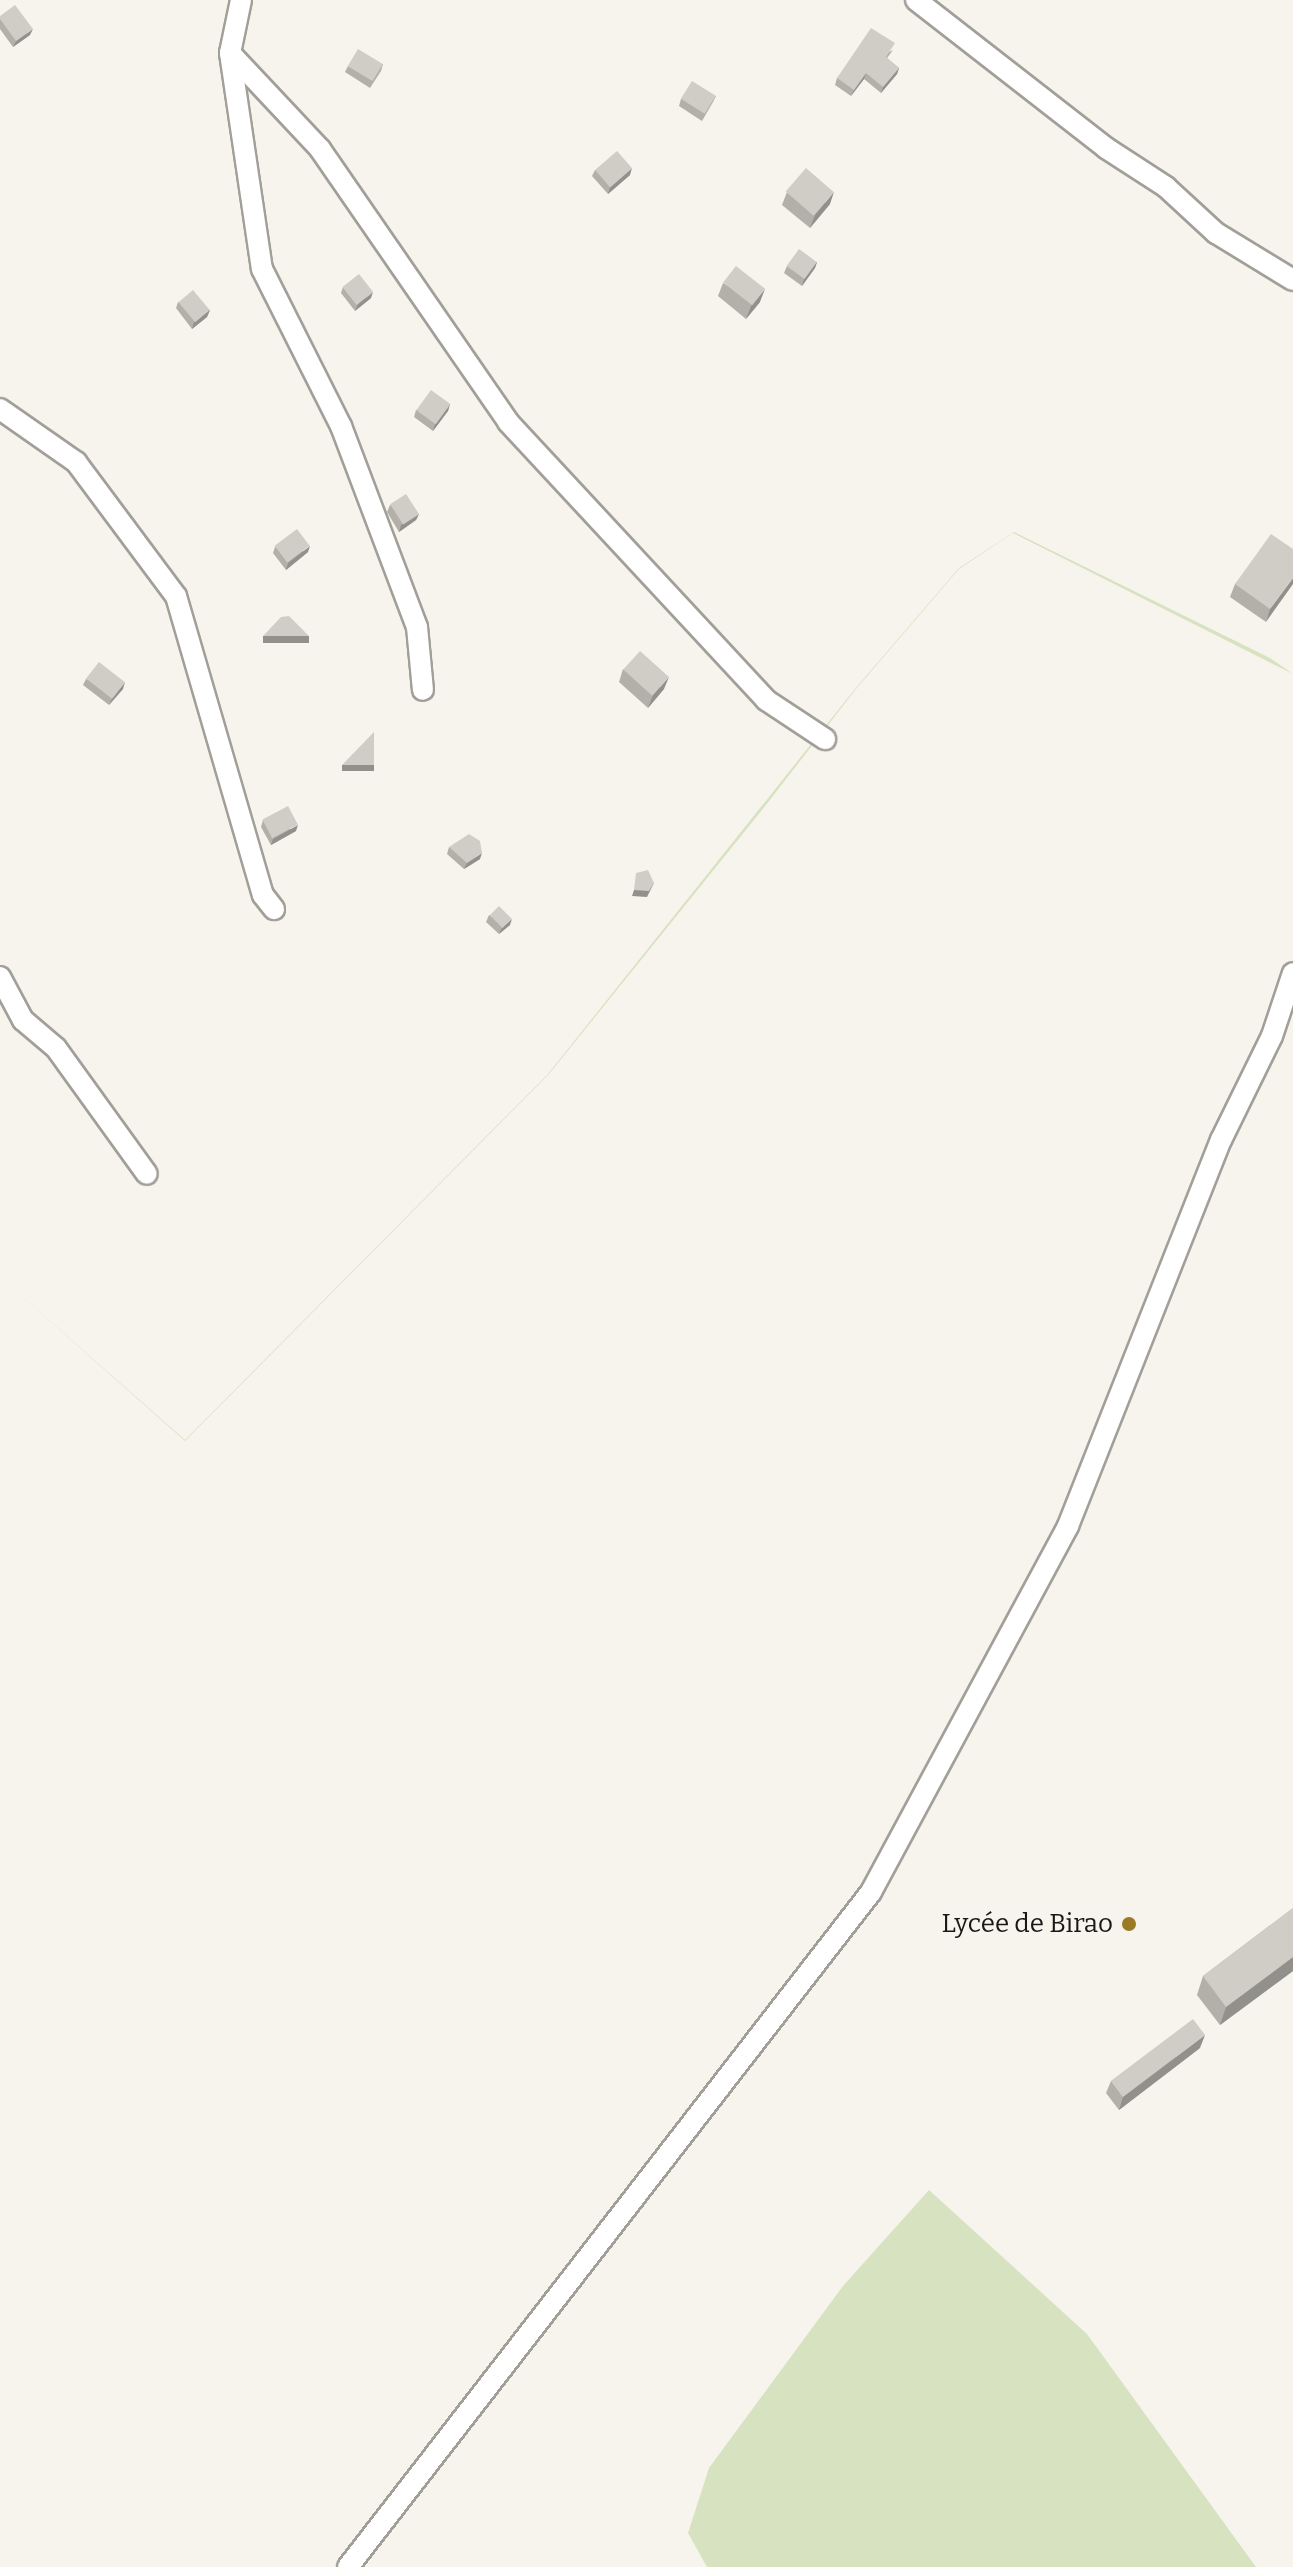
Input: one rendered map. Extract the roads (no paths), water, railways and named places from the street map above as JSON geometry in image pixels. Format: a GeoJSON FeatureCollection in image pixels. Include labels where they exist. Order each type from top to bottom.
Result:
{"type":"FeatureCollection","features":[{"type":"Feature","properties":{"kind":"street"},"geometry":{"type":"LineString","coordinates":[[241,0],[230,53],[262,269],[341,426],[417,627],[423,690]]}},
{"type":"Feature","properties":{"kind":"street"},"geometry":{"type":"LineString","coordinates":[[927,4],[1005,73],[1166,187],[1216,233],[1293,280]]}},
{"type":"Feature","properties":{"kind":"street"},"geometry":{"type":"LineString","coordinates":[[230,53],[320,149],[508,422],[766,700],[825,739]]}},
{"type":"Feature","properties":{"kind":"street"},"geometry":{"type":"LineString","coordinates":[[0,409],[76,462],[176,596],[263,895],[274,909]]}},
{"type":"Feature","properties":{"kind":"street"},"geometry":{"type":"LineString","coordinates":[[348,2567],[871,1892],[1068,1526],[1221,1140],[1272,1036],[1293,973]]}},
{"type":"Feature","properties":{"kind":"street"},"geometry":{"type":"LineString","coordinates":[[0,977],[23,1020],[56,1048],[147,1174]]}},
{"type":"Feature","properties":{"kind":"place","name":"Lycée de Birao"},"geometry":{"type":"Point","coordinates":[1129,1924]}}]}
